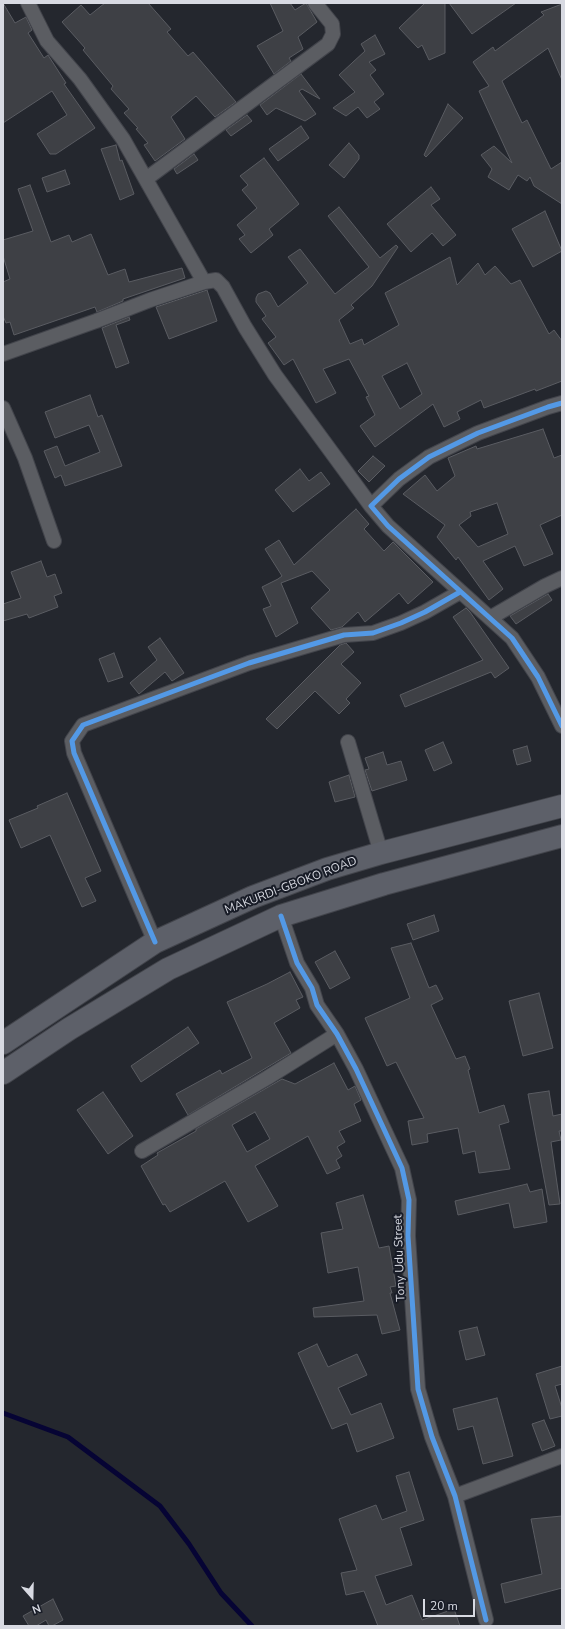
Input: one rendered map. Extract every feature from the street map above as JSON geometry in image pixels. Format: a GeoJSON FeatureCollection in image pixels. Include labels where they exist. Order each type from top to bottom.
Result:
{"type":"FeatureCollection","features":[{"type":"Feature","properties":{"kind":"main road","name":"MAKURDI-GBOKO ROAD"},"geometry":{"type":"LineString","coordinates":[[3,1043],[155,942],[253,897],[327,869],[381,853],[562,806]]}},
{"type":"Feature","properties":{"kind":"main road"},"geometry":{"type":"LineString","coordinates":[[3,1073],[69,1029],[168,969],[281,916],[384,884],[562,836]]}},
{"type":"Feature","properties":{"kind":"street"},"geometry":{"type":"LineString","coordinates":[[28,3],[47,41],[80,79],[123,139],[204,282]]}},
{"type":"Feature","properties":{"kind":"street"},"geometry":{"type":"LineString","coordinates":[[146,180],[328,44],[333,34],[332,24],[315,3]]}},
{"type":"Feature","properties":{"kind":"street"},"geometry":{"type":"LineString","coordinates":[[3,354],[204,282],[216,280],[223,287],[275,375],[371,506],[388,526],[512,638],[538,677],[562,726]]}},
{"type":"Feature","properties":{"kind":"street"},"geometry":{"type":"LineString","coordinates":[[371,506],[399,479],[429,457],[478,433],[562,403]]}},
{"type":"Feature","properties":{"kind":"street"},"geometry":{"type":"LineString","coordinates":[[3,408],[25,458],[54,541]]}},
{"type":"Feature","properties":{"kind":"street"},"geometry":{"type":"LineString","coordinates":[[490,618],[545,586],[562,578]]}},
{"type":"Feature","properties":{"kind":"street"},"geometry":{"type":"LineString","coordinates":[[155,942],[74,754],[72,741],[83,725],[249,663],[344,635],[373,632],[387,628],[425,612],[460,592]]}},
{"type":"Feature","properties":{"kind":"street"},"geometry":{"type":"LineString","coordinates":[[348,742],[381,853]]}},
{"type":"Feature","properties":{"kind":"street","name":"Tony Udu Street"},"geometry":{"type":"LineString","coordinates":[[281,916],[297,963],[312,988],[317,1005],[337,1034],[356,1070],[402,1168],[409,1200],[408,1236],[418,1389],[432,1437],[454,1496],[486,1620]]}},
{"type":"Feature","properties":{"kind":"street"},"geometry":{"type":"LineString","coordinates":[[142,1151],[268,1078],[337,1034]]}},
{"type":"Feature","properties":{"kind":"street"},"geometry":{"type":"LineString","coordinates":[[454,1496],[562,1456]]}},
{"type":"Feature","properties":{"kind":"building"},"geometry":{"type":"Polygon","coordinates":[[[3,3],[15,23],[26,17],[32,30],[28,33],[44,58],[48,55],[66,83],[64,84],[95,128],[56,154],[50,154],[37,134],[67,115],[52,91],[3,123],[3,3]]]}},
{"type":"Feature","properties":{"kind":"building"},"geometry":{"type":"Polygon","coordinates":[[[105,3],[148,3],[171,29],[167,32],[188,56],[193,52],[236,102],[215,117],[196,96],[171,117],[185,139],[155,161],[144,145],[148,143],[136,129],[138,128],[124,113],[129,109],[111,89],[113,86],[83,50],[85,48],[62,22],[81,5],[90,15],[105,3]]]}},
{"type":"Feature","properties":{"kind":"building"},"geometry":{"type":"Polygon","coordinates":[[[270,3],[290,3],[295,10],[306,3],[317,22],[298,37],[303,49],[289,58],[291,61],[274,74],[257,46],[283,31],[270,3]]]}},
{"type":"Feature","properties":{"kind":"building"},"geometry":{"type":"Polygon","coordinates":[[[425,3],[445,3],[445,53],[429,60],[422,45],[418,48],[399,28],[425,3]]]}},
{"type":"Feature","properties":{"kind":"building"},"geometry":{"type":"Polygon","coordinates":[[[449,3],[516,3],[472,34],[449,3]]]}},
{"type":"Feature","properties":{"kind":"building"},"geometry":{"type":"Polygon","coordinates":[[[562,4],[562,80],[548,48],[502,81],[522,123],[527,120],[551,169],[562,162],[562,204],[534,186],[530,177],[527,181],[518,175],[509,190],[488,177],[492,169],[481,155],[494,146],[512,163],[479,91],[489,86],[473,62],[493,47],[495,51],[544,15],[541,12],[562,4]]]}},
{"type":"Feature","properties":{"kind":"building"},"geometry":{"type":"Polygon","coordinates":[[[375,35],[385,54],[369,62],[376,70],[370,75],[384,94],[374,102],[380,109],[367,118],[358,107],[346,116],[333,108],[355,92],[339,75],[365,51],[361,44],[375,35]]]}},
{"type":"Feature","properties":{"kind":"building"},"geometry":{"type":"Polygon","coordinates":[[[301,74],[320,99],[302,89],[299,91],[316,114],[305,121],[276,108],[267,115],[260,105],[301,74]]]}},
{"type":"Feature","properties":{"kind":"building"},"geometry":{"type":"Polygon","coordinates":[[[448,104],[463,118],[426,157],[424,155],[448,104]]]}},
{"type":"Feature","properties":{"kind":"building"},"geometry":{"type":"Polygon","coordinates":[[[247,115],[252,121],[231,136],[226,130],[247,115]]]}},
{"type":"Feature","properties":{"kind":"building"},"geometry":{"type":"Polygon","coordinates":[[[301,126],[309,138],[278,161],[269,149],[301,126]]]}},
{"type":"Feature","properties":{"kind":"building"},"geometry":{"type":"Polygon","coordinates":[[[349,143],[359,155],[359,159],[344,178],[329,165],[349,143]]]}},
{"type":"Feature","properties":{"kind":"building"},"geometry":{"type":"Polygon","coordinates":[[[116,145],[120,161],[122,160],[134,194],[120,200],[101,149],[116,145]]]}},
{"type":"Feature","properties":{"kind":"building"},"geometry":{"type":"Polygon","coordinates":[[[194,154],[198,160],[177,174],[174,169],[194,154]]]}},
{"type":"Feature","properties":{"kind":"building"},"geometry":{"type":"Polygon","coordinates":[[[264,158],[299,204],[269,229],[273,235],[251,253],[239,239],[245,235],[237,225],[257,208],[242,190],[248,185],[240,176],[264,158]]]}},
{"type":"Feature","properties":{"kind":"building"},"geometry":{"type":"Polygon","coordinates":[[[65,170],[70,184],[47,192],[42,178],[65,170]]]}},
{"type":"Feature","properties":{"kind":"building"},"geometry":{"type":"Polygon","coordinates":[[[30,185],[51,242],[69,235],[72,242],[91,234],[108,275],[125,269],[129,282],[182,268],[185,278],[123,299],[123,301],[97,312],[95,307],[14,335],[10,322],[6,323],[3,316],[3,282],[10,279],[3,256],[3,240],[33,231],[18,189],[30,185]]]}},
{"type":"Feature","properties":{"kind":"building"},"geometry":{"type":"Polygon","coordinates":[[[431,187],[440,199],[431,205],[456,235],[443,246],[432,233],[411,252],[387,224],[431,187]]]}},
{"type":"Feature","properties":{"kind":"building"},"geometry":{"type":"Polygon","coordinates":[[[339,207],[380,258],[396,245],[398,247],[372,286],[351,305],[354,308],[339,320],[350,344],[362,339],[364,345],[399,325],[385,293],[450,257],[457,285],[478,263],[485,275],[495,266],[511,284],[520,280],[549,334],[554,330],[562,341],[562,381],[536,391],[535,389],[484,408],[481,400],[457,412],[460,419],[444,427],[433,404],[375,447],[360,426],[375,415],[366,397],[369,396],[349,359],[323,369],[336,393],[316,403],[293,359],[284,365],[268,343],[276,337],[262,319],[266,316],[256,302],[258,294],[266,291],[270,293],[278,307],[308,283],[288,257],[300,249],[335,294],[369,267],[328,216],[339,207]],[[407,363],[382,376],[400,409],[422,394],[407,363]]]}},
{"type":"Feature","properties":{"kind":"building"},"geometry":{"type":"Polygon","coordinates":[[[545,211],[562,251],[533,267],[512,229],[545,211]]]}},
{"type":"Feature","properties":{"kind":"building"},"geometry":{"type":"Polygon","coordinates":[[[207,290],[217,321],[169,339],[156,307],[207,290]]]}},
{"type":"Feature","properties":{"kind":"building"},"geometry":{"type":"Polygon","coordinates":[[[129,317],[130,320],[116,325],[129,363],[116,368],[102,328],[129,317]]]}},
{"type":"Feature","properties":{"kind":"building"},"geometry":{"type":"Polygon","coordinates":[[[90,395],[98,417],[102,415],[122,466],[65,486],[61,475],[55,478],[44,451],[57,446],[65,466],[100,452],[89,425],[55,438],[45,412],[90,395]]]}},
{"type":"Feature","properties":{"kind":"building"},"geometry":{"type":"Polygon","coordinates":[[[543,429],[554,458],[562,455],[562,515],[540,525],[553,554],[524,566],[515,546],[483,561],[503,589],[489,600],[458,557],[456,560],[437,537],[445,525],[403,494],[425,475],[437,491],[455,476],[448,458],[476,446],[477,449],[543,429]],[[497,503],[470,512],[471,516],[459,525],[478,547],[508,534],[497,503]]]}},
{"type":"Feature","properties":{"kind":"building"},"geometry":{"type":"Polygon","coordinates":[[[373,456],[385,466],[369,482],[358,471],[373,456]]]}},
{"type":"Feature","properties":{"kind":"building"},"geometry":{"type":"Polygon","coordinates":[[[300,469],[309,481],[321,472],[330,484],[293,512],[275,490],[300,469]]]}},
{"type":"Feature","properties":{"kind":"building"},"geometry":{"type":"Polygon","coordinates":[[[356,509],[369,524],[364,529],[384,551],[393,542],[433,582],[408,604],[399,593],[365,622],[358,612],[342,627],[331,630],[311,608],[330,590],[312,571],[281,583],[298,623],[276,637],[263,609],[271,606],[262,587],[282,576],[265,549],[279,540],[294,565],[356,509]]]}},
{"type":"Feature","properties":{"kind":"building"},"geometry":{"type":"Polygon","coordinates":[[[41,561],[47,577],[55,574],[62,593],[54,596],[58,607],[29,618],[27,614],[3,621],[3,604],[21,598],[11,572],[41,561]]]}},
{"type":"Feature","properties":{"kind":"building"},"geometry":{"type":"Polygon","coordinates":[[[548,594],[552,600],[516,624],[510,616],[548,594]]]}},
{"type":"Feature","properties":{"kind":"building"},"geometry":{"type":"Polygon","coordinates":[[[466,608],[509,668],[495,678],[491,672],[405,707],[400,695],[483,660],[453,617],[466,608]]]}},
{"type":"Feature","properties":{"kind":"building"},"geometry":{"type":"Polygon","coordinates":[[[160,638],[184,673],[172,681],[165,672],[139,694],[130,683],[157,660],[148,647],[160,638]]]}},
{"type":"Feature","properties":{"kind":"building"},"geometry":{"type":"Polygon","coordinates":[[[346,643],[354,652],[341,664],[361,683],[346,699],[350,703],[339,714],[315,691],[277,729],[266,719],[340,645],[346,643]]]}},
{"type":"Feature","properties":{"kind":"building"},"geometry":{"type":"Polygon","coordinates":[[[114,653],[123,677],[108,682],[99,659],[114,653]]]}},
{"type":"Feature","properties":{"kind":"building"},"geometry":{"type":"Polygon","coordinates":[[[443,742],[452,763],[434,771],[425,750],[443,742]]]}},
{"type":"Feature","properties":{"kind":"building"},"geometry":{"type":"Polygon","coordinates":[[[527,746],[531,761],[517,765],[513,750],[527,746]]]}},
{"type":"Feature","properties":{"kind":"building"},"geometry":{"type":"Polygon","coordinates":[[[383,752],[387,765],[401,761],[407,780],[372,791],[365,770],[369,769],[365,758],[383,752]]]}},
{"type":"Feature","properties":{"kind":"building"},"geometry":{"type":"Polygon","coordinates":[[[349,775],[355,797],[335,802],[329,782],[349,775]]]}},
{"type":"Feature","properties":{"kind":"building"},"geometry":{"type":"Polygon","coordinates":[[[67,793],[101,871],[85,878],[96,901],[82,907],[50,835],[21,848],[9,820],[38,808],[37,806],[67,793]]]}},
{"type":"Feature","properties":{"kind":"building"},"geometry":{"type":"Polygon","coordinates":[[[434,915],[439,931],[413,940],[407,924],[434,915]]]}},
{"type":"Feature","properties":{"kind":"building"},"geometry":{"type":"Polygon","coordinates":[[[411,943],[429,988],[436,985],[443,999],[431,1005],[456,1059],[465,1056],[470,1069],[468,1070],[479,1113],[504,1105],[509,1122],[499,1125],[510,1169],[479,1173],[475,1151],[463,1154],[458,1128],[427,1134],[428,1142],[412,1145],[408,1121],[424,1118],[396,1062],[387,1066],[365,1018],[410,998],[391,948],[411,943]]]}},
{"type":"Feature","properties":{"kind":"building"},"geometry":{"type":"Polygon","coordinates":[[[335,951],[350,978],[330,989],[315,962],[335,951]]]}},
{"type":"Feature","properties":{"kind":"building"},"geometry":{"type":"Polygon","coordinates":[[[290,972],[303,997],[296,1000],[300,1008],[274,1023],[291,1053],[188,1115],[176,1094],[220,1070],[222,1074],[252,1058],[227,1002],[290,972]]]}},
{"type":"Feature","properties":{"kind":"building"},"geometry":{"type":"Polygon","coordinates":[[[539,993],[553,1048],[523,1056],[509,1001],[539,993]]]}},
{"type":"Feature","properties":{"kind":"building"},"geometry":{"type":"Polygon","coordinates":[[[188,1027],[199,1043],[141,1082],[131,1066],[188,1027]]]}},
{"type":"Feature","properties":{"kind":"building"},"geometry":{"type":"Polygon","coordinates":[[[334,1063],[348,1090],[355,1086],[361,1100],[354,1104],[361,1121],[339,1131],[345,1142],[337,1147],[342,1156],[336,1160],[340,1168],[327,1174],[308,1136],[255,1166],[278,1206],[248,1222],[225,1181],[170,1212],[165,1204],[163,1205],[141,1166],[158,1155],[157,1153],[282,1079],[295,1084],[334,1063]],[[255,1112],[232,1125],[247,1152],[270,1139],[255,1112]]]}},
{"type":"Feature","properties":{"kind":"building"},"geometry":{"type":"Polygon","coordinates":[[[549,1091],[553,1116],[562,1114],[562,1131],[559,1131],[561,1140],[551,1142],[560,1204],[549,1205],[528,1094],[549,1091]]]}},
{"type":"Feature","properties":{"kind":"building"},"geometry":{"type":"Polygon","coordinates":[[[103,1092],[133,1136],[108,1154],[77,1110],[103,1092]]]}},
{"type":"Feature","properties":{"kind":"building"},"geometry":{"type":"Polygon","coordinates":[[[527,1184],[530,1192],[542,1189],[547,1222],[514,1228],[509,1203],[458,1215],[455,1201],[527,1184]]]}},
{"type":"Feature","properties":{"kind":"building"},"geometry":{"type":"Polygon","coordinates":[[[363,1195],[379,1248],[389,1246],[396,1286],[390,1287],[392,1293],[390,1293],[400,1330],[382,1334],[377,1315],[314,1317],[313,1308],[364,1301],[358,1267],[328,1273],[321,1233],[343,1229],[336,1203],[363,1195]]]}},
{"type":"Feature","properties":{"kind":"building"},"geometry":{"type":"Polygon","coordinates":[[[477,1327],[485,1355],[466,1360],[459,1331],[477,1327]]]}},
{"type":"Feature","properties":{"kind":"building"},"geometry":{"type":"Polygon","coordinates":[[[317,1344],[328,1367],[357,1354],[367,1375],[338,1388],[351,1415],[381,1403],[394,1438],[357,1452],[347,1423],[332,1429],[298,1353],[317,1344]]]}},
{"type":"Feature","properties":{"kind":"building"},"geometry":{"type":"Polygon","coordinates":[[[562,1366],[562,1384],[555,1386],[562,1408],[562,1416],[550,1419],[536,1374],[562,1366]]]}},
{"type":"Feature","properties":{"kind":"building"},"geometry":{"type":"Polygon","coordinates":[[[497,1398],[513,1456],[483,1464],[473,1426],[458,1430],[453,1409],[497,1398]]]}},
{"type":"Feature","properties":{"kind":"building"},"geometry":{"type":"Polygon","coordinates":[[[544,1420],[555,1446],[542,1451],[532,1424],[544,1420]]]}},
{"type":"Feature","properties":{"kind":"building"},"geometry":{"type":"Polygon","coordinates":[[[409,1472],[424,1520],[400,1528],[412,1565],[375,1576],[386,1605],[412,1595],[422,1620],[454,1609],[460,1626],[378,1626],[364,1591],[346,1595],[341,1573],[357,1570],[339,1519],[376,1505],[382,1520],[407,1511],[396,1476],[409,1472]]]}},
{"type":"Feature","properties":{"kind":"building"},"geometry":{"type":"Polygon","coordinates":[[[562,1516],[562,1588],[505,1603],[501,1584],[542,1574],[531,1519],[562,1516]]]}},
{"type":"Feature","properties":{"kind":"building"},"geometry":{"type":"Polygon","coordinates":[[[53,1599],[63,1620],[52,1626],[49,1626],[46,1620],[36,1626],[29,1626],[23,1616],[53,1599]]]}},
{"type":"Feature","properties":{"kind":"waterway"},"geometry":{"type":"LineString","coordinates":[[3,1413],[68,1437],[160,1506],[189,1544],[221,1593],[252,1626]]}},
{"type":"Feature","properties":{"kind":"cycle path"},"geometry":{"type":"LineString","coordinates":[[562,403],[478,433],[429,457],[399,479],[371,506],[388,526],[512,638],[538,677],[562,726]]}},
{"type":"Feature","properties":{"kind":"cycle path"},"geometry":{"type":"LineString","coordinates":[[155,942],[74,753],[72,741],[83,725],[249,663],[344,635],[373,633],[401,623],[425,612],[460,592]]}},
{"type":"Feature","properties":{"kind":"cycle path"},"geometry":{"type":"LineString","coordinates":[[281,916],[297,963],[312,988],[317,1005],[337,1034],[356,1069],[402,1168],[409,1200],[408,1236],[418,1389],[432,1437],[455,1496],[486,1620]]}}]}
